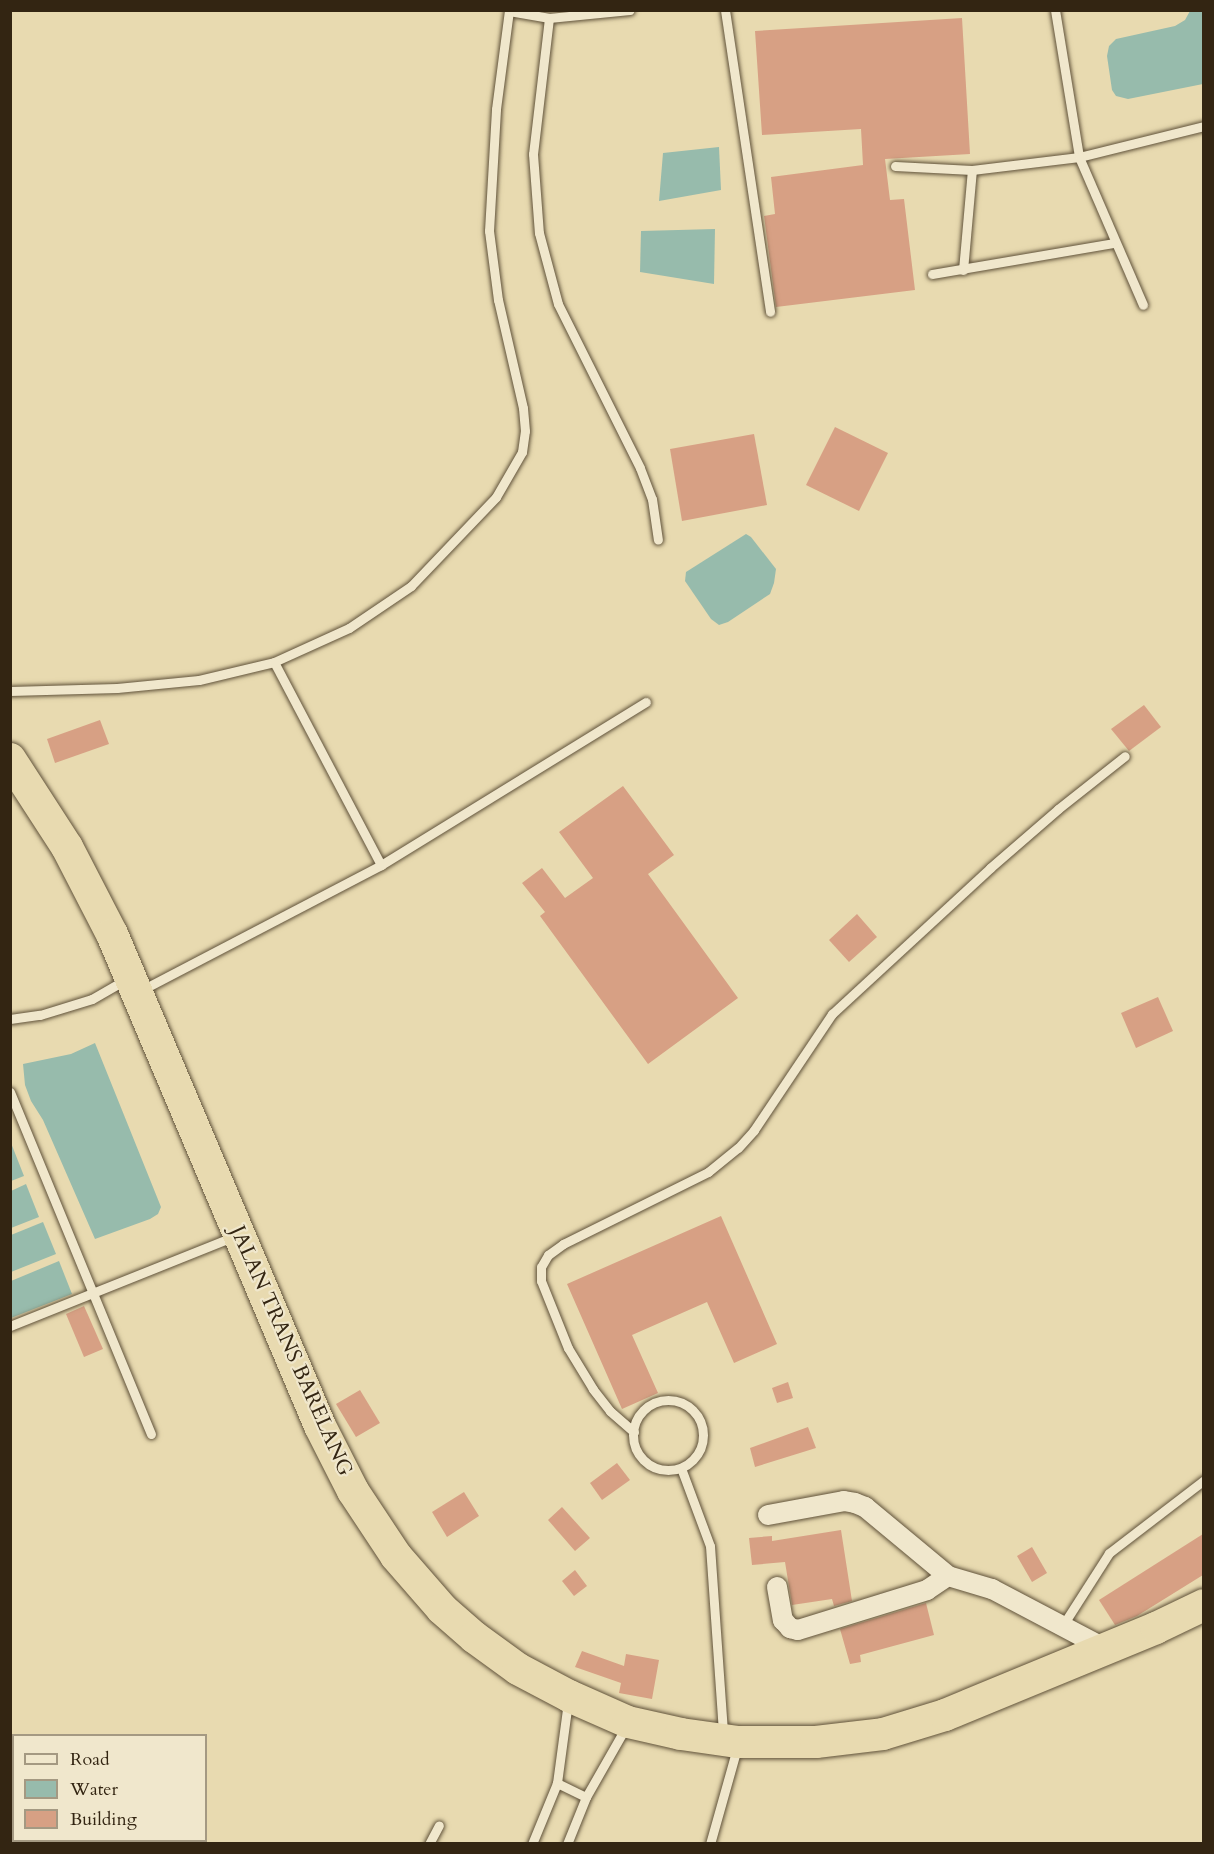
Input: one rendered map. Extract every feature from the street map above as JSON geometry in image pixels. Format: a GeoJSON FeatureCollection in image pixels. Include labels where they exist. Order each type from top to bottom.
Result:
{"type":"FeatureCollection","features":[{"type":"Feature","properties":{"kind":"highway","name":"JALAN TRANS BARELANG"},"geometry":{"type":"LineString","coordinates":[[10,759],[47,813],[87,882],[134,984],[320,1426],[353,1491],[396,1556],[442,1609],[474,1637],[518,1669],[569,1696],[628,1722],[731,1741],[816,1742],[883,1734],[973,1705],[1203,1605]]}},
{"type":"Feature","properties":{"kind":"street"},"geometry":{"type":"LineString","coordinates":[[768,1515],[844,1501],[855,1503],[865,1508],[948,1576],[992,1589],[1106,1649]]}},
{"type":"Feature","properties":{"kind":"street"},"geometry":{"type":"LineString","coordinates":[[777,1587],[783,1620],[790,1628],[798,1630],[927,1590],[948,1576]]}},
{"type":"Feature","properties":{"kind":"lane"},"geometry":{"type":"LineString","coordinates":[[10,692],[117,688],[199,680],[274,662],[349,628],[411,586],[496,497],[522,452],[525,431],[523,408],[498,300],[489,231],[496,109],[509,11],[549,18],[630,10]]}},
{"type":"Feature","properties":{"kind":"lane"},"geometry":{"type":"LineString","coordinates":[[724,10],[770,312]]}},
{"type":"Feature","properties":{"kind":"lane"},"geometry":{"type":"LineString","coordinates":[[1055,10],[1079,157],[1114,243],[1143,305]]}},
{"type":"Feature","properties":{"kind":"lane"},"geometry":{"type":"LineString","coordinates":[[549,18],[533,154],[539,232],[558,304],[640,468],[652,499],[658,540]]}},
{"type":"Feature","properties":{"kind":"lane"},"geometry":{"type":"LineString","coordinates":[[895,166],[972,170],[1079,157],[1203,126]]}},
{"type":"Feature","properties":{"kind":"lane"},"geometry":{"type":"LineString","coordinates":[[963,270],[972,170]]}},
{"type":"Feature","properties":{"kind":"lane"},"geometry":{"type":"LineString","coordinates":[[932,274],[1114,243]]}},
{"type":"Feature","properties":{"kind":"lane"},"geometry":{"type":"LineString","coordinates":[[274,662],[381,865]]}},
{"type":"Feature","properties":{"kind":"lane"},"geometry":{"type":"LineString","coordinates":[[10,1019],[40,1015],[134,984],[381,865],[646,702]]}},
{"type":"Feature","properties":{"kind":"lane"},"geometry":{"type":"LineString","coordinates":[[634,1432],[610,1410],[593,1389],[568,1348],[541,1281],[541,1267],[548,1254],[563,1244],[708,1172],[738,1148],[754,1131],[820,1030],[840,1006],[998,861],[1125,756]]}},
{"type":"Feature","properties":{"kind":"lane"},"geometry":{"type":"LineString","coordinates":[[10,1092],[151,1434]]}},
{"type":"Feature","properties":{"kind":"lane"},"geometry":{"type":"LineString","coordinates":[[10,1326],[240,1234]]}},
{"type":"Feature","properties":{"kind":"lane"},"geometry":{"type":"LineString","coordinates":[[664,1401],[686,1405],[700,1421],[703,1442],[691,1462],[669,1471],[647,1463],[636,1449],[634,1432],[644,1410],[664,1401]]}},
{"type":"Feature","properties":{"kind":"lane"},"geometry":{"type":"LineString","coordinates":[[681,1468],[710,1546],[731,1741],[710,1844]]}},
{"type":"Feature","properties":{"kind":"lane"},"geometry":{"type":"LineString","coordinates":[[1063,1625],[1109,1553],[1203,1480]]}},
{"type":"Feature","properties":{"kind":"lane"},"geometry":{"type":"LineString","coordinates":[[532,1844],[557,1783],[569,1696]]}},
{"type":"Feature","properties":{"kind":"lane"},"geometry":{"type":"LineString","coordinates":[[567,1844],[586,1797],[628,1722]]}},
{"type":"Feature","properties":{"kind":"lane"},"geometry":{"type":"LineString","coordinates":[[557,1783],[586,1797]]}},
{"type":"Feature","properties":{"kind":"lane"},"geometry":{"type":"LineString","coordinates":[[429,1844],[439,1825]]}},
{"type":"Feature","properties":{"kind":"water"},"geometry":{"type":"Polygon","coordinates":[[[1190,11],[1203,11],[1203,84],[1128,99],[1116,96],[1112,90],[1107,56],[1109,46],[1116,39],[1175,26],[1185,20],[1190,11]]]}},
{"type":"Feature","properties":{"kind":"water"},"geometry":{"type":"Polygon","coordinates":[[[719,147],[721,190],[659,201],[663,153],[719,147]]]}},
{"type":"Feature","properties":{"kind":"water"},"geometry":{"type":"Polygon","coordinates":[[[715,229],[714,284],[640,272],[641,231],[715,229]]]}},
{"type":"Feature","properties":{"kind":"water"},"geometry":{"type":"Polygon","coordinates":[[[746,534],[751,537],[776,569],[774,583],[770,594],[728,622],[719,625],[711,619],[685,581],[686,572],[746,534]]]}},
{"type":"Feature","properties":{"kind":"water"},"geometry":{"type":"Polygon","coordinates":[[[95,1043],[161,1207],[158,1214],[150,1219],[95,1239],[43,1120],[31,1101],[25,1085],[23,1064],[71,1054],[95,1043]]]}},
{"type":"Feature","properties":{"kind":"water"},"geometry":{"type":"Polygon","coordinates":[[[10,1144],[24,1176],[11,1181],[10,1144]]]}},
{"type":"Feature","properties":{"kind":"water"},"geometry":{"type":"Polygon","coordinates":[[[26,1184],[39,1217],[11,1228],[11,1191],[26,1184]]]}},
{"type":"Feature","properties":{"kind":"water"},"geometry":{"type":"Polygon","coordinates":[[[43,1222],[56,1254],[11,1272],[11,1235],[43,1222]]]}},
{"type":"Feature","properties":{"kind":"water"},"geometry":{"type":"Polygon","coordinates":[[[59,1261],[72,1294],[11,1318],[11,1281],[59,1261]]]}},
{"type":"Feature","properties":{"kind":"building"},"geometry":{"type":"Polygon","coordinates":[[[962,18],[970,154],[885,159],[890,200],[904,199],[915,290],[776,307],[764,216],[775,214],[771,177],[863,165],[861,129],[762,135],[755,31],[962,18]]]}},
{"type":"Feature","properties":{"kind":"building"},"geometry":{"type":"Polygon","coordinates":[[[835,427],[888,453],[859,511],[806,485],[835,427]]]}},
{"type":"Feature","properties":{"kind":"building"},"geometry":{"type":"Polygon","coordinates":[[[754,434],[767,505],[682,521],[670,449],[754,434]]]}},
{"type":"Feature","properties":{"kind":"building"},"geometry":{"type":"Polygon","coordinates":[[[1144,705],[1161,727],[1129,751],[1111,729],[1144,705]]]}},
{"type":"Feature","properties":{"kind":"building"},"geometry":{"type":"Polygon","coordinates":[[[100,720],[109,744],[55,763],[47,739],[100,720]]]}},
{"type":"Feature","properties":{"kind":"building"},"geometry":{"type":"Polygon","coordinates":[[[623,786],[674,855],[648,874],[738,998],[648,1064],[540,916],[545,912],[522,883],[542,868],[565,898],[593,878],[559,832],[623,786]]]}},
{"type":"Feature","properties":{"kind":"building"},"geometry":{"type":"Polygon","coordinates":[[[857,914],[877,937],[849,962],[829,940],[857,914]]]}},
{"type":"Feature","properties":{"kind":"building"},"geometry":{"type":"Polygon","coordinates":[[[1158,997],[1173,1031],[1136,1048],[1121,1013],[1158,997]]]}},
{"type":"Feature","properties":{"kind":"building"},"geometry":{"type":"Polygon","coordinates":[[[721,1216],[777,1344],[734,1363],[707,1302],[632,1335],[658,1393],[622,1409],[567,1284],[721,1216]]]}},
{"type":"Feature","properties":{"kind":"building"},"geometry":{"type":"Polygon","coordinates":[[[84,1306],[103,1349],[84,1357],[66,1314],[84,1306]]]}},
{"type":"Feature","properties":{"kind":"building"},"geometry":{"type":"Polygon","coordinates":[[[788,1382],[793,1398],[777,1403],[772,1388],[788,1382]]]}},
{"type":"Feature","properties":{"kind":"building"},"geometry":{"type":"Polygon","coordinates":[[[360,1390],[380,1423],[356,1437],[336,1404],[360,1390]]]}},
{"type":"Feature","properties":{"kind":"building"},"geometry":{"type":"Polygon","coordinates":[[[808,1427],[816,1448],[755,1467],[750,1448],[808,1427]]]}},
{"type":"Feature","properties":{"kind":"building"},"geometry":{"type":"Polygon","coordinates":[[[617,1463],[630,1480],[602,1500],[590,1483],[617,1463]]]}},
{"type":"Feature","properties":{"kind":"building"},"geometry":{"type":"Polygon","coordinates":[[[464,1492],[479,1516],[447,1537],[432,1512],[464,1492]]]}},
{"type":"Feature","properties":{"kind":"building"},"geometry":{"type":"Polygon","coordinates":[[[562,1507],[590,1538],[575,1551],[548,1520],[562,1507]]]}},
{"type":"Feature","properties":{"kind":"building"},"geometry":{"type":"Polygon","coordinates":[[[841,1530],[852,1601],[834,1606],[832,1599],[792,1605],[785,1562],[752,1565],[749,1538],[772,1536],[772,1541],[841,1530]]]}},
{"type":"Feature","properties":{"kind":"building"},"geometry":{"type":"Polygon","coordinates":[[[1203,1534],[1203,1575],[1137,1616],[1115,1625],[1099,1600],[1203,1534]]]}},
{"type":"Feature","properties":{"kind":"building"},"geometry":{"type":"Polygon","coordinates":[[[1032,1547],[1047,1573],[1032,1582],[1017,1556],[1032,1547]]]}},
{"type":"Feature","properties":{"kind":"building"},"geometry":{"type":"Polygon","coordinates":[[[575,1570],[587,1586],[574,1596],[562,1581],[575,1570]]]}},
{"type":"Feature","properties":{"kind":"building"},"geometry":{"type":"Polygon","coordinates":[[[926,1603],[934,1635],[860,1655],[861,1662],[850,1664],[840,1629],[926,1603]]]}},
{"type":"Feature","properties":{"kind":"building"},"geometry":{"type":"Polygon","coordinates":[[[582,1651],[624,1666],[626,1654],[659,1660],[652,1699],[619,1693],[621,1683],[575,1667],[582,1651]]]}}]}
